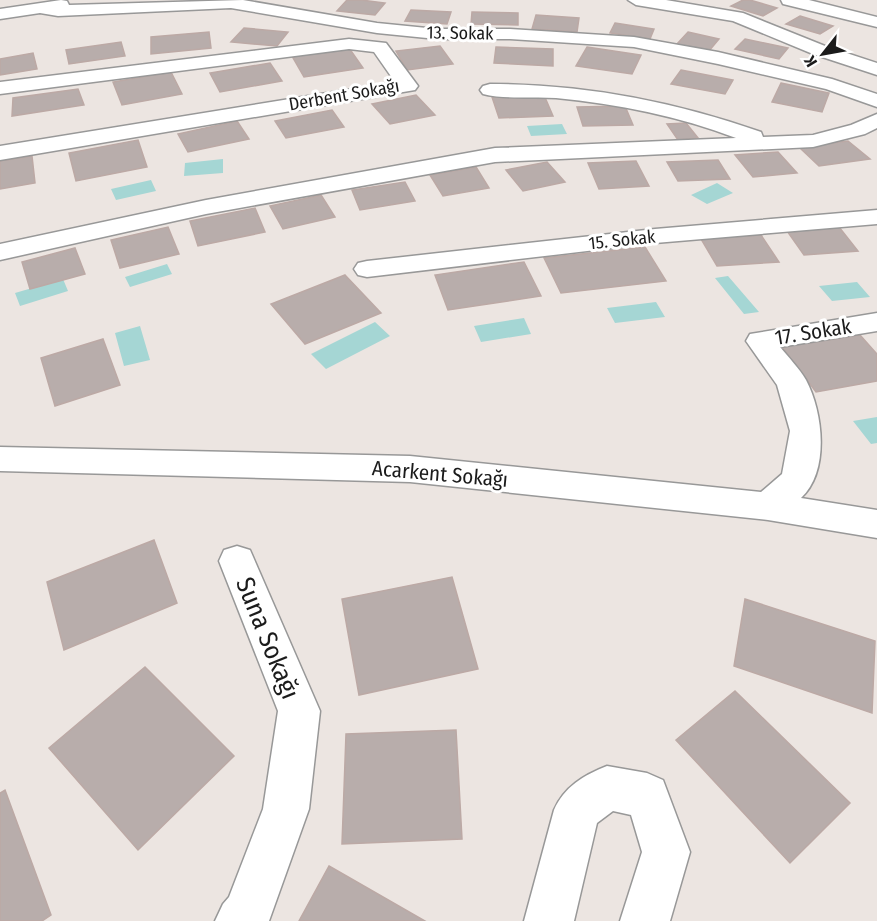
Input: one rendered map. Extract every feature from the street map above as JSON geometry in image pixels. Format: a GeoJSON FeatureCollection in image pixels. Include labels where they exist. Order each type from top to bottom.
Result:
{"type":"FeatureCollection","features":[{"type":"Feature","properties":{"kind":"street"},"geometry":{"type":"LineString","coordinates":[[0,14],[98,0]]}},
{"type":"Feature","properties":{"kind":"street"},"geometry":{"type":"LineString","coordinates":[[636,0],[737,17],[819,50],[877,69]]}},
{"type":"Feature","properties":{"kind":"street"},"geometry":{"type":"LineString","coordinates":[[789,0],[877,22]]}},
{"type":"Feature","properties":{"kind":"street","name":"13. Sokak"},"geometry":{"type":"LineString","coordinates":[[39,8],[58,11],[231,3],[387,29],[437,34],[510,34],[634,42],[718,58],[809,80],[877,101]]}},
{"type":"Feature","properties":{"kind":"street","name":"Derbent Sokağı"},"geometry":{"type":"LineString","coordinates":[[0,88],[350,44],[380,47],[408,86],[0,153]]}},
{"type":"Feature","properties":{"kind":"street"},"geometry":{"type":"LineString","coordinates":[[490,90],[529,89],[603,98],[693,117],[765,142]]}},
{"type":"Feature","properties":{"kind":"street"},"geometry":{"type":"LineString","coordinates":[[0,252],[206,207],[495,155],[813,141],[858,130],[877,120]]}},
{"type":"Feature","properties":{"kind":"street","name":"15. Sokak"},"geometry":{"type":"LineString","coordinates":[[367,269],[655,236],[877,217]]}},
{"type":"Feature","properties":{"kind":"street","name":"17. Sokak"},"geometry":{"type":"LineString","coordinates":[[768,506],[798,480],[806,431],[792,383],[760,341],[877,322]]}},
{"type":"Feature","properties":{"kind":"street","name":"Acarkent Sokağı"},"geometry":{"type":"LineString","coordinates":[[0,459],[410,469],[768,506],[877,524]]}},
{"type":"Feature","properties":{"kind":"street","name":"Suna Sokağı"},"geometry":{"type":"LineString","coordinates":[[237,561],[298,711],[286,809],[247,914],[240,921]]}},
{"type":"Feature","properties":{"kind":"street"},"geometry":{"type":"LineString","coordinates":[[549,921],[577,810],[607,788],[647,796],[666,852],[645,921]]}},
{"type":"Feature","properties":{"kind":"water"},"geometry":{"type":"Polygon","coordinates":[[[562,124],[567,134],[531,136],[527,126],[562,124]]]}},
{"type":"Feature","properties":{"kind":"water"},"geometry":{"type":"Polygon","coordinates":[[[223,159],[223,173],[184,176],[185,163],[223,159]]]}},
{"type":"Feature","properties":{"kind":"water"},"geometry":{"type":"Polygon","coordinates":[[[151,180],[156,191],[116,200],[111,189],[151,180]]]}},
{"type":"Feature","properties":{"kind":"water"},"geometry":{"type":"Polygon","coordinates":[[[717,183],[733,193],[707,204],[691,195],[717,183]]]}},
{"type":"Feature","properties":{"kind":"water"},"geometry":{"type":"Polygon","coordinates":[[[167,264],[172,274],[130,287],[125,277],[167,264]]]}},
{"type":"Feature","properties":{"kind":"water"},"geometry":{"type":"Polygon","coordinates":[[[728,276],[759,312],[744,314],[715,278],[728,276]]]}},
{"type":"Feature","properties":{"kind":"water"},"geometry":{"type":"Polygon","coordinates":[[[63,279],[68,291],[20,306],[15,293],[63,279]]]}},
{"type":"Feature","properties":{"kind":"water"},"geometry":{"type":"Polygon","coordinates":[[[857,282],[870,297],[832,301],[819,286],[857,282]]]}},
{"type":"Feature","properties":{"kind":"water"},"geometry":{"type":"Polygon","coordinates":[[[656,302],[665,317],[615,323],[607,308],[656,302]]]}},
{"type":"Feature","properties":{"kind":"water"},"geometry":{"type":"Polygon","coordinates":[[[524,318],[531,334],[481,342],[474,326],[524,318]]]}},
{"type":"Feature","properties":{"kind":"water"},"geometry":{"type":"Polygon","coordinates":[[[375,322],[390,336],[326,369],[311,354],[375,322]]]}},
{"type":"Feature","properties":{"kind":"water"},"geometry":{"type":"Polygon","coordinates":[[[140,326],[150,360],[124,366],[115,333],[140,326]]]}},
{"type":"Feature","properties":{"kind":"water"},"geometry":{"type":"Polygon","coordinates":[[[877,417],[877,443],[871,444],[853,421],[877,417]]]}},
{"type":"Feature","properties":{"kind":"building"},"geometry":{"type":"Polygon","coordinates":[[[347,0],[385,3],[375,15],[337,11],[347,0]]]}},
{"type":"Feature","properties":{"kind":"building"},"geometry":{"type":"Polygon","coordinates":[[[743,0],[777,8],[763,16],[731,6],[743,0]]]}},
{"type":"Feature","properties":{"kind":"building"},"geometry":{"type":"Polygon","coordinates":[[[411,10],[451,12],[447,24],[405,21],[411,10]]]}},
{"type":"Feature","properties":{"kind":"building"},"geometry":{"type":"Polygon","coordinates":[[[472,12],[518,13],[518,25],[471,24],[472,12]]]}},
{"type":"Feature","properties":{"kind":"building"},"geometry":{"type":"Polygon","coordinates":[[[536,15],[579,18],[577,32],[532,29],[536,15]]]}},
{"type":"Feature","properties":{"kind":"building"},"geometry":{"type":"Polygon","coordinates":[[[800,16],[833,26],[820,34],[786,24],[800,16]]]}},
{"type":"Feature","properties":{"kind":"building"},"geometry":{"type":"Polygon","coordinates":[[[615,23],[654,29],[650,39],[610,33],[615,23]]]}},
{"type":"Feature","properties":{"kind":"building"},"geometry":{"type":"Polygon","coordinates":[[[244,28],[288,32],[277,46],[231,42],[244,28]]]}},
{"type":"Feature","properties":{"kind":"building"},"geometry":{"type":"Polygon","coordinates":[[[209,32],[211,48],[151,54],[151,37],[209,32]]]}},
{"type":"Feature","properties":{"kind":"building"},"geometry":{"type":"Polygon","coordinates":[[[688,32],[719,39],[709,51],[676,45],[688,32]]]}},
{"type":"Feature","properties":{"kind":"building"},"geometry":{"type":"Polygon","coordinates":[[[745,39],[788,48],[779,59],[735,49],[745,39]]]}},
{"type":"Feature","properties":{"kind":"building"},"geometry":{"type":"Polygon","coordinates":[[[121,42],[125,56],[69,64],[66,50],[121,42]]]}},
{"type":"Feature","properties":{"kind":"building"},"geometry":{"type":"Polygon","coordinates":[[[440,46],[453,64],[407,70],[396,51],[440,46]]]}},
{"type":"Feature","properties":{"kind":"building"},"geometry":{"type":"Polygon","coordinates":[[[496,47],[553,49],[553,66],[494,63],[496,47]]]}},
{"type":"Feature","properties":{"kind":"building"},"geometry":{"type":"Polygon","coordinates":[[[587,47],[641,55],[632,74],[576,66],[587,47]]]}},
{"type":"Feature","properties":{"kind":"building"},"geometry":{"type":"Polygon","coordinates":[[[349,48],[363,68],[304,77],[292,56],[349,48]]]}},
{"type":"Feature","properties":{"kind":"building"},"geometry":{"type":"Polygon","coordinates":[[[33,53],[37,69],[0,75],[0,59],[33,53]]]}},
{"type":"Feature","properties":{"kind":"building"},"geometry":{"type":"Polygon","coordinates":[[[270,63],[282,81],[220,92],[210,73],[270,63]]]}},
{"type":"Feature","properties":{"kind":"building"},"geometry":{"type":"Polygon","coordinates":[[[681,70],[733,80],[725,94],[671,84],[681,70]]]}},
{"type":"Feature","properties":{"kind":"building"},"geometry":{"type":"Polygon","coordinates":[[[171,72],[182,94],[122,105],[113,82],[171,72]]]}},
{"type":"Feature","properties":{"kind":"building"},"geometry":{"type":"Polygon","coordinates":[[[781,83],[829,93],[822,112],[772,102],[781,83]]]}},
{"type":"Feature","properties":{"kind":"building"},"geometry":{"type":"Polygon","coordinates":[[[78,89],[84,105],[12,116],[13,98],[78,89]]]}},
{"type":"Feature","properties":{"kind":"building"},"geometry":{"type":"Polygon","coordinates":[[[416,95],[435,115],[390,124],[372,104],[416,95]]]}},
{"type":"Feature","properties":{"kind":"building"},"geometry":{"type":"Polygon","coordinates":[[[544,95],[553,116],[499,118],[492,97],[544,95]]]}},
{"type":"Feature","properties":{"kind":"building"},"geometry":{"type":"Polygon","coordinates":[[[625,106],[633,125],[583,126],[577,107],[625,106]]]}},
{"type":"Feature","properties":{"kind":"building"},"geometry":{"type":"Polygon","coordinates":[[[332,110],[344,127],[286,138],[275,121],[332,110]]]}},
{"type":"Feature","properties":{"kind":"building"},"geometry":{"type":"Polygon","coordinates":[[[237,121],[249,139],[188,152],[178,134],[237,121]]]}},
{"type":"Feature","properties":{"kind":"building"},"geometry":{"type":"Polygon","coordinates":[[[686,123],[698,138],[678,140],[667,124],[686,123]]]}},
{"type":"Feature","properties":{"kind":"building"},"geometry":{"type":"Polygon","coordinates":[[[138,140],[147,167],[76,181],[69,153],[138,140]]]}},
{"type":"Feature","properties":{"kind":"building"},"geometry":{"type":"Polygon","coordinates":[[[848,141],[870,159],[819,166],[799,147],[848,141]]]}},
{"type":"Feature","properties":{"kind":"building"},"geometry":{"type":"Polygon","coordinates":[[[778,152],[797,173],[753,177],[735,155],[778,152]]]}},
{"type":"Feature","properties":{"kind":"building"},"geometry":{"type":"Polygon","coordinates":[[[32,156],[35,183],[0,189],[0,161],[32,156]]]}},
{"type":"Feature","properties":{"kind":"building"},"geometry":{"type":"Polygon","coordinates":[[[718,160],[730,179],[678,181],[667,162],[718,160]]]}},
{"type":"Feature","properties":{"kind":"building"},"geometry":{"type":"Polygon","coordinates":[[[636,161],[649,186],[599,189],[588,163],[636,161]]]}},
{"type":"Feature","properties":{"kind":"building"},"geometry":{"type":"Polygon","coordinates":[[[547,162],[565,182],[523,191],[506,170],[547,162]]]}},
{"type":"Feature","properties":{"kind":"building"},"geometry":{"type":"Polygon","coordinates":[[[476,167],[489,188],[443,196],[430,175],[476,167]]]}},
{"type":"Feature","properties":{"kind":"building"},"geometry":{"type":"Polygon","coordinates":[[[405,182],[415,201],[360,210],[352,190],[405,182]]]}},
{"type":"Feature","properties":{"kind":"building"},"geometry":{"type":"Polygon","coordinates":[[[321,195],[335,217],[283,229],[270,206],[321,195]]]}},
{"type":"Feature","properties":{"kind":"building"},"geometry":{"type":"Polygon","coordinates":[[[255,208],[265,232],[198,246],[190,221],[255,208]]]}},
{"type":"Feature","properties":{"kind":"building"},"geometry":{"type":"Polygon","coordinates":[[[168,227],[179,254],[120,268],[111,240],[168,227]]]}},
{"type":"Feature","properties":{"kind":"building"},"geometry":{"type":"Polygon","coordinates":[[[839,227],[858,251],[804,255],[787,231],[839,227]]]}},
{"type":"Feature","properties":{"kind":"building"},"geometry":{"type":"Polygon","coordinates":[[[761,235],[779,262],[717,266],[701,239],[761,235]]]}},
{"type":"Feature","properties":{"kind":"building"},"geometry":{"type":"Polygon","coordinates":[[[645,247],[666,281],[561,293],[544,258],[645,247]]]}},
{"type":"Feature","properties":{"kind":"building"},"geometry":{"type":"Polygon","coordinates":[[[75,248],[85,274],[30,289],[22,262],[75,248]]]}},
{"type":"Feature","properties":{"kind":"building"},"geometry":{"type":"Polygon","coordinates":[[[524,262],[541,296],[448,310],[435,275],[524,262]]]}},
{"type":"Feature","properties":{"kind":"building"},"geometry":{"type":"Polygon","coordinates":[[[345,275],[381,313],[305,344],[271,304],[345,275]]]}},
{"type":"Feature","properties":{"kind":"building"},"geometry":{"type":"Polygon","coordinates":[[[860,335],[877,354],[877,381],[816,392],[782,347],[860,335]]]}},
{"type":"Feature","properties":{"kind":"building"},"geometry":{"type":"Polygon","coordinates":[[[103,339],[120,385],[55,406],[41,358],[103,339]]]}},
{"type":"Feature","properties":{"kind":"building"},"geometry":{"type":"Polygon","coordinates":[[[154,540],[177,603],[64,650],[47,582],[154,540]]]}},
{"type":"Feature","properties":{"kind":"building"},"geometry":{"type":"Polygon","coordinates":[[[452,577],[478,669],[359,695],[342,599],[452,577]]]}},
{"type":"Feature","properties":{"kind":"building"},"geometry":{"type":"Polygon","coordinates":[[[745,599],[875,641],[872,713],[734,666],[745,599]]]}},
{"type":"Feature","properties":{"kind":"building"},"geometry":{"type":"Polygon","coordinates":[[[145,667],[234,756],[138,850],[49,748],[145,667]]]}},
{"type":"Feature","properties":{"kind":"building"},"geometry":{"type":"Polygon","coordinates":[[[735,691],[850,803],[790,863],[676,740],[735,691]]]}},
{"type":"Feature","properties":{"kind":"building"},"geometry":{"type":"Polygon","coordinates":[[[456,730],[462,839],[342,844],[346,734],[456,730]]]}},
{"type":"Feature","properties":{"kind":"building"},"geometry":{"type":"Polygon","coordinates":[[[5,790],[51,915],[42,921],[0,921],[0,793],[5,790]]]}},
{"type":"Feature","properties":{"kind":"building"},"geometry":{"type":"Polygon","coordinates":[[[329,866],[425,921],[299,921],[329,866]]]}}]}
